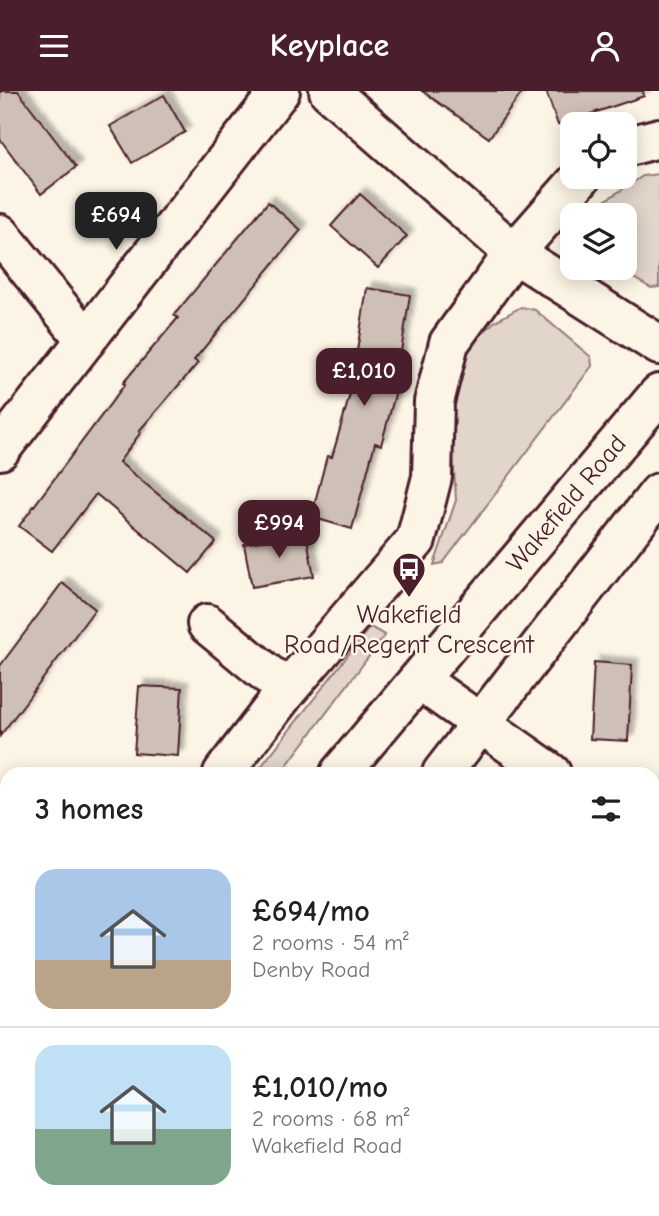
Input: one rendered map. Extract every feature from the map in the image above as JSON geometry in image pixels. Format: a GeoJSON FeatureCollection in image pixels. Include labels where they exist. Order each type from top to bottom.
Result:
{"type":"FeatureCollection","features":[{"type":"Feature","properties":{"kind":"street"},"geometry":{"type":"LineString","coordinates":[[0,450],[280,91]]}},
{"type":"Feature","properties":{"kind":"street"},"geometry":{"type":"LineString","coordinates":[[328,91],[514,253],[659,345]]}},
{"type":"Feature","properties":{"kind":"street"},"geometry":{"type":"LineString","coordinates":[[637,144],[659,138]]}},
{"type":"Feature","properties":{"kind":"street"},"geometry":{"type":"LineString","coordinates":[[228,767],[287,690],[416,540],[432,477],[434,402],[449,343],[514,253],[570,189]]}},
{"type":"Feature","properties":{"kind":"street"},"geometry":{"type":"LineString","coordinates":[[0,234],[86,340]]}},
{"type":"Feature","properties":{"kind":"street","name":"Wakefield Road"},"geometry":{"type":"LineString","coordinates":[[345,767],[659,394]]}},
{"type":"Feature","properties":{"kind":"street"},"geometry":{"type":"LineString","coordinates":[[447,767],[659,493]]}},
{"type":"Feature","properties":{"kind":"street"},"geometry":{"type":"LineString","coordinates":[[206,624],[287,690]]}},
{"type":"Feature","properties":{"kind":"street"},"geometry":{"type":"LineString","coordinates":[[419,680],[543,767]]}},
{"type":"Feature","properties":{"kind":"shaded area"},"geometry":{"type":"Polygon","coordinates":[[[659,174],[659,287],[651,288],[637,280],[637,203],[602,203],[623,189],[637,189],[637,180],[643,176],[659,174]]]}},
{"type":"Feature","properties":{"kind":"shaded area"},"geometry":{"type":"Polygon","coordinates":[[[521,307],[535,310],[591,357],[592,366],[443,563],[434,565],[456,500],[452,379],[474,342],[494,322],[521,307]]]}},
{"type":"Feature","properties":{"kind":"shaded area"},"geometry":{"type":"Polygon","coordinates":[[[370,627],[385,635],[286,767],[261,767],[370,627]]]}},
{"type":"Feature","properties":{"kind":"building"},"geometry":{"type":"Polygon","coordinates":[[[0,91],[18,91],[76,167],[41,194],[0,139],[0,91]]]}},
{"type":"Feature","properties":{"kind":"building"},"geometry":{"type":"Polygon","coordinates":[[[422,91],[523,91],[489,138],[422,91]]]}},
{"type":"Feature","properties":{"kind":"building"},"geometry":{"type":"Polygon","coordinates":[[[546,91],[643,91],[644,96],[597,112],[560,112],[558,125],[546,91]]]}},
{"type":"Feature","properties":{"kind":"building"},"geometry":{"type":"Polygon","coordinates":[[[164,95],[185,132],[132,163],[110,126],[164,95]]]}},
{"type":"Feature","properties":{"kind":"building"},"geometry":{"type":"Polygon","coordinates":[[[360,194],[407,236],[378,268],[331,226],[360,194]]]}},
{"type":"Feature","properties":{"kind":"building"},"geometry":{"type":"Polygon","coordinates":[[[268,202],[301,230],[194,360],[198,363],[139,431],[141,432],[119,462],[216,542],[190,573],[96,494],[52,551],[19,526],[125,384],[123,383],[178,318],[174,315],[268,202]]]}},
{"type":"Feature","properties":{"kind":"building"},"geometry":{"type":"Polygon","coordinates":[[[367,288],[410,295],[396,383],[398,384],[381,445],[375,443],[352,529],[311,517],[327,456],[332,457],[362,352],[357,351],[367,288]]]}},
{"type":"Feature","properties":{"kind":"building"},"geometry":{"type":"Polygon","coordinates":[[[306,533],[314,576],[252,587],[244,544],[306,533]]]}},
{"type":"Feature","properties":{"kind":"building"},"geometry":{"type":"Polygon","coordinates":[[[62,583],[95,609],[0,736],[0,666],[62,583]]]}},
{"type":"Feature","properties":{"kind":"building"},"geometry":{"type":"Polygon","coordinates":[[[594,662],[632,665],[628,741],[590,739],[594,662]]]}},
{"type":"Feature","properties":{"kind":"building"},"geometry":{"type":"Polygon","coordinates":[[[139,686],[182,688],[178,756],[134,753],[139,686]]]}},
{"type":"Feature","properties":{"kind":"place","name":"Wakefield Road/Regent Crescent"},"geometry":{"type":"Point","coordinates":[409,599]}}]}
